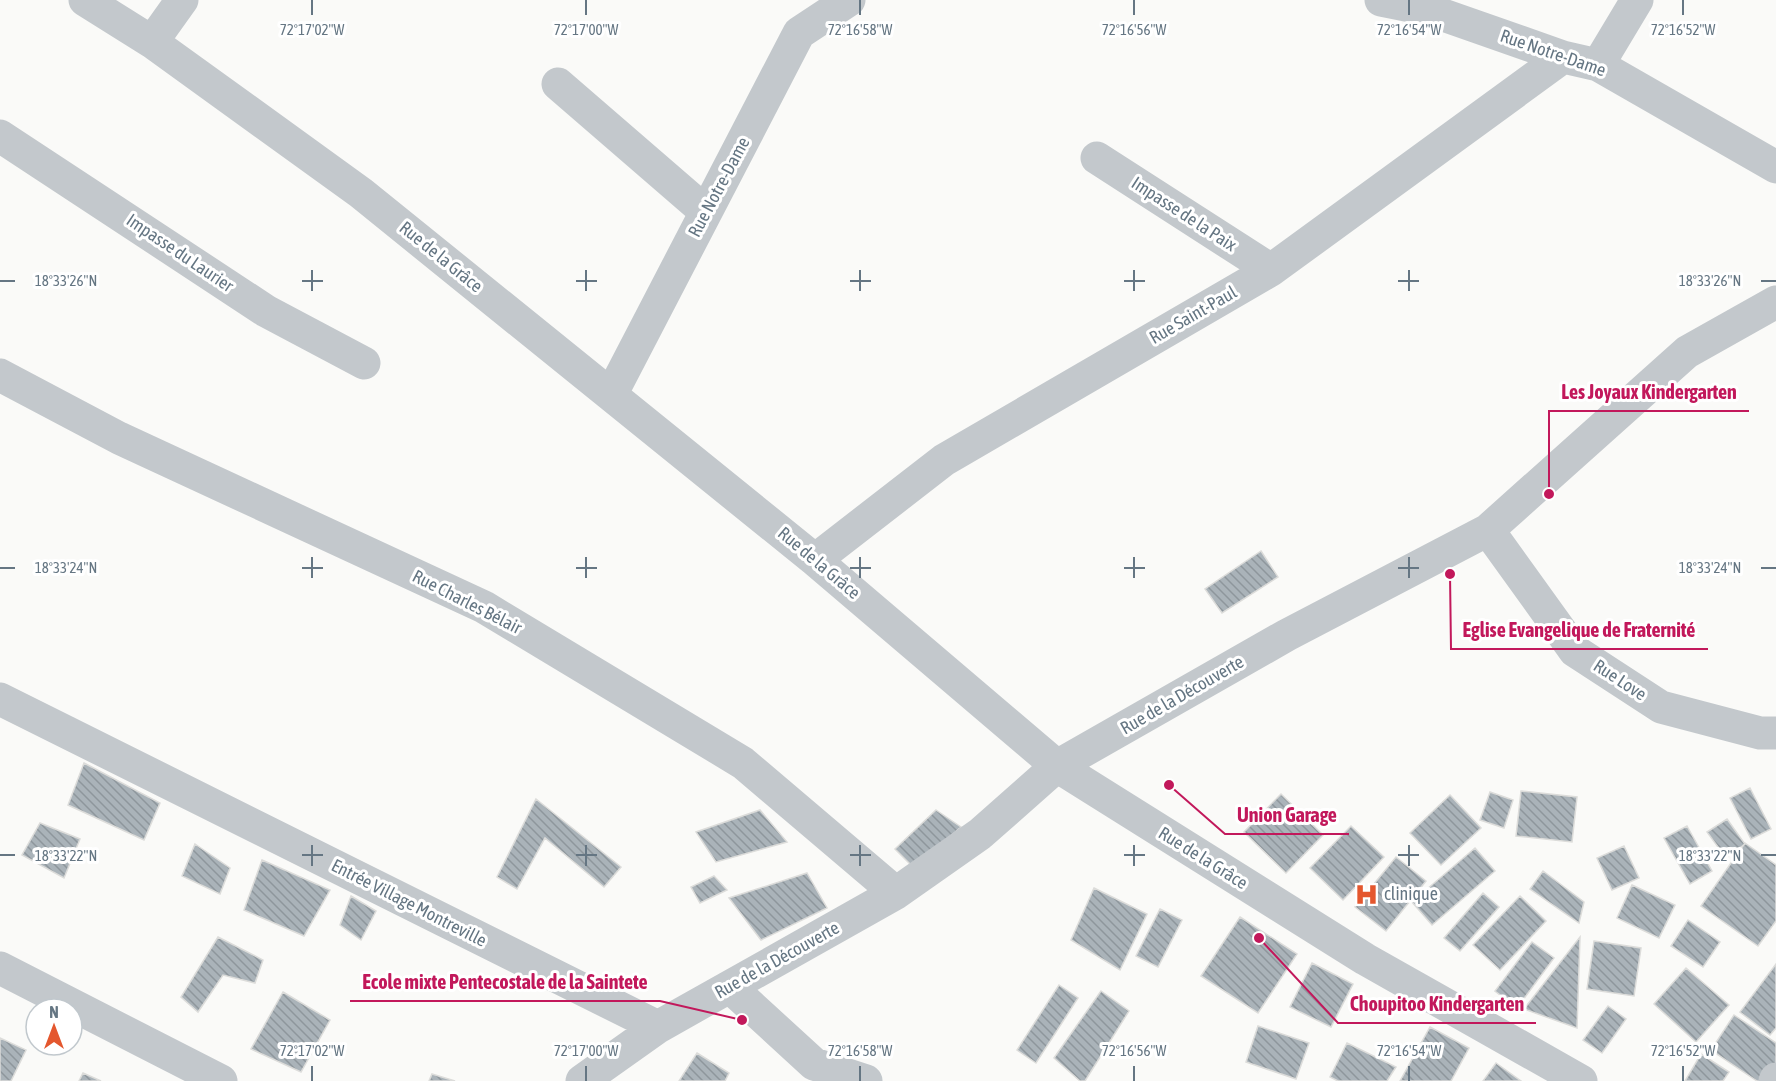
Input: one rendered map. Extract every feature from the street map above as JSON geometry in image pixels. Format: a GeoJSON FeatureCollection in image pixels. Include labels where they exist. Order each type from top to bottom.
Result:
{"type":"FeatureCollection","features":[{"type":"Feature","properties":{"kind":"street","name":"Rue de la Grâce"},"geometry":{"type":"LineString","coordinates":[[85,0],[152,42],[361,193],[612,393],[815,560],[1057,766],[1365,959],[1581,1081]]}},
{"type":"Feature","properties":{"kind":"street"},"geometry":{"type":"LineString","coordinates":[[152,42],[182,0]]}},
{"type":"Feature","properties":{"kind":"street","name":"Rue Notre-Dame"},"geometry":{"type":"LineString","coordinates":[[612,393],[799,33],[849,0]]}},
{"type":"Feature","properties":{"kind":"street","name":"Rue Notre-Dame"},"geometry":{"type":"LineString","coordinates":[[1382,0],[1428,4],[1563,57],[1598,65],[1776,166]]}},
{"type":"Feature","properties":{"kind":"street"},"geometry":{"type":"LineString","coordinates":[[1598,65],[1637,0]]}},
{"type":"Feature","properties":{"kind":"street","name":"Rue Saint-Paul"},"geometry":{"type":"LineString","coordinates":[[815,560],[944,460],[1271,270],[1563,57]]}},
{"type":"Feature","properties":{"kind":"street"},"geometry":{"type":"LineString","coordinates":[[558,84],[706,212]]}},
{"type":"Feature","properties":{"kind":"street","name":"Impasse du Laurier"},"geometry":{"type":"LineString","coordinates":[[0,136],[266,311],[363,363]]}},
{"type":"Feature","properties":{"kind":"street","name":"Impasse de la Paix"},"geometry":{"type":"LineString","coordinates":[[1097,158],[1271,270]]}},
{"type":"Feature","properties":{"kind":"street","name":"Rue de la Découverte"},"geometry":{"type":"LineString","coordinates":[[593,1079],[657,1027],[896,892],[980,834],[1057,766],[1287,635],[1488,530],[1687,352],[1776,302]]}},
{"type":"Feature","properties":{"kind":"street","name":"Rue Charles Bélair"},"geometry":{"type":"LineString","coordinates":[[0,375],[119,438],[484,607],[743,763],[896,892]]}},
{"type":"Feature","properties":{"kind":"street","name":"Rue Love"},"geometry":{"type":"LineString","coordinates":[[1488,530],[1575,651],[1661,707],[1760,733],[1776,733]]}},
{"type":"Feature","properties":{"kind":"street","name":"Entrée Village Montreville"},"geometry":{"type":"LineString","coordinates":[[0,699],[657,1027]]}},
{"type":"Feature","properties":{"kind":"street"},"geometry":{"type":"LineString","coordinates":[[0,968],[221,1081]]}},
{"type":"Feature","properties":{"kind":"street"},"geometry":{"type":"LineString","coordinates":[[730,987],[814,1064],[866,1081]]}},
{"type":"Feature","properties":{"kind":"building"},"geometry":{"type":"Polygon","coordinates":[[[1261,551],[1278,577],[1222,613],[1205,589],[1261,551]]]}},
{"type":"Feature","properties":{"kind":"building"},"geometry":{"type":"Polygon","coordinates":[[[84,763],[160,803],[144,840],[68,805],[84,763]]]}},
{"type":"Feature","properties":{"kind":"building"},"geometry":{"type":"Polygon","coordinates":[[[1750,788],[1771,829],[1751,839],[1730,798],[1750,788]]]}},
{"type":"Feature","properties":{"kind":"building"},"geometry":{"type":"Polygon","coordinates":[[[1521,791],[1577,797],[1572,842],[1516,836],[1521,791]]]}},
{"type":"Feature","properties":{"kind":"building"},"geometry":{"type":"Polygon","coordinates":[[[1490,792],[1513,800],[1504,828],[1480,820],[1490,792]]]}},
{"type":"Feature","properties":{"kind":"building"},"geometry":{"type":"Polygon","coordinates":[[[1281,794],[1323,835],[1286,873],[1244,832],[1281,794]]]}},
{"type":"Feature","properties":{"kind":"building"},"geometry":{"type":"Polygon","coordinates":[[[1450,795],[1481,828],[1441,865],[1410,833],[1450,795]]]}},
{"type":"Feature","properties":{"kind":"building"},"geometry":{"type":"Polygon","coordinates":[[[536,799],[621,867],[604,887],[545,838],[517,889],[497,877],[536,799]]]}},
{"type":"Feature","properties":{"kind":"building"},"geometry":{"type":"Polygon","coordinates":[[[760,810],[787,842],[716,862],[696,832],[760,810]]]}},
{"type":"Feature","properties":{"kind":"building"},"geometry":{"type":"Polygon","coordinates":[[[936,810],[961,827],[914,868],[895,849],[936,810]]]}},
{"type":"Feature","properties":{"kind":"building"},"geometry":{"type":"Polygon","coordinates":[[[1727,819],[1745,844],[1726,858],[1707,832],[1727,819]]]}},
{"type":"Feature","properties":{"kind":"building"},"geometry":{"type":"Polygon","coordinates":[[[40,823],[80,839],[64,878],[22,855],[40,823]]]}},
{"type":"Feature","properties":{"kind":"building"},"geometry":{"type":"Polygon","coordinates":[[[1351,826],[1384,857],[1343,900],[1310,868],[1351,826]]]}},
{"type":"Feature","properties":{"kind":"building"},"geometry":{"type":"Polygon","coordinates":[[[1687,826],[1712,871],[1690,884],[1664,838],[1687,826]]]}},
{"type":"Feature","properties":{"kind":"building"},"geometry":{"type":"Polygon","coordinates":[[[1745,843],[1776,865],[1776,921],[1758,946],[1701,906],[1745,843]]]}},
{"type":"Feature","properties":{"kind":"building"},"geometry":{"type":"Polygon","coordinates":[[[195,844],[230,868],[220,894],[182,876],[195,844]]]}},
{"type":"Feature","properties":{"kind":"building"},"geometry":{"type":"Polygon","coordinates":[[[1624,846],[1639,878],[1612,890],[1597,858],[1624,846]]]}},
{"type":"Feature","properties":{"kind":"building"},"geometry":{"type":"Polygon","coordinates":[[[1475,848],[1495,871],[1432,925],[1412,902],[1475,848]]]}},
{"type":"Feature","properties":{"kind":"building"},"geometry":{"type":"Polygon","coordinates":[[[1396,857],[1426,881],[1386,931],[1355,907],[1396,857]]]}},
{"type":"Feature","properties":{"kind":"building"},"geometry":{"type":"Polygon","coordinates":[[[262,860],[330,890],[304,936],[244,910],[262,860]]]}},
{"type":"Feature","properties":{"kind":"building"},"geometry":{"type":"Polygon","coordinates":[[[1543,871],[1584,902],[1579,923],[1530,889],[1543,871]]]}},
{"type":"Feature","properties":{"kind":"building"},"geometry":{"type":"Polygon","coordinates":[[[807,873],[827,908],[761,940],[729,898],[807,873]]]}},
{"type":"Feature","properties":{"kind":"building"},"geometry":{"type":"Polygon","coordinates":[[[714,876],[727,890],[700,903],[691,887],[714,876]]]}},
{"type":"Feature","properties":{"kind":"building"},"geometry":{"type":"Polygon","coordinates":[[[1632,885],[1675,905],[1659,938],[1617,918],[1632,885]]]}},
{"type":"Feature","properties":{"kind":"building"},"geometry":{"type":"Polygon","coordinates":[[[1094,888],[1147,914],[1120,970],[1071,940],[1094,888]]]}},
{"type":"Feature","properties":{"kind":"building"},"geometry":{"type":"Polygon","coordinates":[[[1483,893],[1499,907],[1460,951],[1444,938],[1483,893]]]}},
{"type":"Feature","properties":{"kind":"building"},"geometry":{"type":"Polygon","coordinates":[[[351,896],[376,911],[361,940],[340,925],[351,896]]]}},
{"type":"Feature","properties":{"kind":"building"},"geometry":{"type":"Polygon","coordinates":[[[1520,896],[1546,921],[1500,970],[1473,945],[1520,896]]]}},
{"type":"Feature","properties":{"kind":"building"},"geometry":{"type":"Polygon","coordinates":[[[1160,909],[1182,920],[1158,967],[1136,956],[1160,909]]]}},
{"type":"Feature","properties":{"kind":"building"},"geometry":{"type":"Polygon","coordinates":[[[1240,917],[1297,954],[1258,1013],[1201,976],[1240,917]]]}},
{"type":"Feature","properties":{"kind":"building"},"geometry":{"type":"Polygon","coordinates":[[[1688,920],[1720,942],[1703,967],[1671,946],[1688,920]]]}},
{"type":"Feature","properties":{"kind":"building"},"geometry":{"type":"Polygon","coordinates":[[[218,937],[263,960],[255,983],[223,975],[198,1012],[181,997],[218,937]]]}},
{"type":"Feature","properties":{"kind":"building"},"geometry":{"type":"Polygon","coordinates":[[[1580,937],[1577,1028],[1524,1009],[1580,937]]]}},
{"type":"Feature","properties":{"kind":"building"},"geometry":{"type":"Polygon","coordinates":[[[1594,941],[1641,948],[1634,996],[1587,989],[1594,941]]]}},
{"type":"Feature","properties":{"kind":"building"},"geometry":{"type":"Polygon","coordinates":[[[1532,942],[1554,958],[1517,1008],[1495,991],[1532,942]]]}},
{"type":"Feature","properties":{"kind":"building"},"geometry":{"type":"Polygon","coordinates":[[[1312,963],[1353,984],[1331,1027],[1290,1007],[1312,963]]]}},
{"type":"Feature","properties":{"kind":"building"},"geometry":{"type":"Polygon","coordinates":[[[1776,964],[1776,1028],[1770,1035],[1740,1012],[1776,964]]]}},
{"type":"Feature","properties":{"kind":"building"},"geometry":{"type":"Polygon","coordinates":[[[1686,968],[1729,1005],[1696,1042],[1654,1004],[1686,968]]]}},
{"type":"Feature","properties":{"kind":"building"},"geometry":{"type":"Polygon","coordinates":[[[1059,985],[1078,998],[1036,1063],[1017,1050],[1059,985]]]}},
{"type":"Feature","properties":{"kind":"building"},"geometry":{"type":"Polygon","coordinates":[[[1101,991],[1129,1011],[1085,1081],[1080,1081],[1054,1058],[1101,991]]]}},
{"type":"Feature","properties":{"kind":"building"},"geometry":{"type":"Polygon","coordinates":[[[283,992],[330,1020],[301,1072],[251,1049],[283,992]]]}},
{"type":"Feature","properties":{"kind":"building"},"geometry":{"type":"Polygon","coordinates":[[[1608,1006],[1626,1019],[1602,1053],[1583,1040],[1608,1006]]]}},
{"type":"Feature","properties":{"kind":"building"},"geometry":{"type":"Polygon","coordinates":[[[1734,1015],[1776,1043],[1776,1064],[1765,1081],[1757,1081],[1711,1050],[1734,1015]]]}},
{"type":"Feature","properties":{"kind":"building"},"geometry":{"type":"Polygon","coordinates":[[[1258,1026],[1309,1043],[1296,1079],[1246,1062],[1258,1026]]]}},
{"type":"Feature","properties":{"kind":"building"},"geometry":{"type":"Polygon","coordinates":[[[1430,1027],[1469,1048],[1451,1081],[1400,1081],[1430,1027]]]}},
{"type":"Feature","properties":{"kind":"building"},"geometry":{"type":"Polygon","coordinates":[[[0,1038],[24,1049],[24,1054],[11,1081],[0,1081],[0,1038]]]}},
{"type":"Feature","properties":{"kind":"building"},"geometry":{"type":"Polygon","coordinates":[[[1347,1043],[1396,1067],[1387,1081],[1338,1081],[1330,1077],[1347,1043]]]}},
{"type":"Feature","properties":{"kind":"building"},"geometry":{"type":"Polygon","coordinates":[[[697,1053],[729,1073],[725,1081],[679,1081],[697,1053]]]}},
{"type":"Feature","properties":{"kind":"building"},"geometry":{"type":"Polygon","coordinates":[[[1701,1054],[1729,1072],[1723,1081],[1685,1081],[1701,1054]]]}},
{"type":"Feature","properties":{"kind":"building"},"geometry":{"type":"Polygon","coordinates":[[[1496,1063],[1521,1081],[1483,1081],[1496,1063]]]}},
{"type":"Feature","properties":{"kind":"building"},"geometry":{"type":"Polygon","coordinates":[[[83,1073],[101,1081],[79,1081],[83,1073]]]}},
{"type":"Feature","properties":{"kind":"building"},"geometry":{"type":"Polygon","coordinates":[[[432,1074],[455,1081],[429,1081],[432,1074]]]}},
{"type":"Feature","properties":{"kind":"place","name":"Les Joyaux Kindergarten"},"geometry":{"type":"Point","coordinates":[1549,494]}},
{"type":"Feature","properties":{"kind":"place","name":"Eglise Evangelique de Fraternité"},"geometry":{"type":"Point","coordinates":[1450,574]}},
{"type":"Feature","properties":{"kind":"place","name":"Union Garage"},"geometry":{"type":"Point","coordinates":[1169,785]}},
{"type":"Feature","properties":{"kind":"place","name":"clinique"},"geometry":{"type":"Point","coordinates":[1366,894]}},
{"type":"Feature","properties":{"kind":"place","name":"Choupitoo Kindergarten"},"geometry":{"type":"Point","coordinates":[1259,938]}},
{"type":"Feature","properties":{"kind":"place","name":"Ecole mixte Pentecostale de la Saintete"},"geometry":{"type":"Point","coordinates":[742,1020]}}]}
